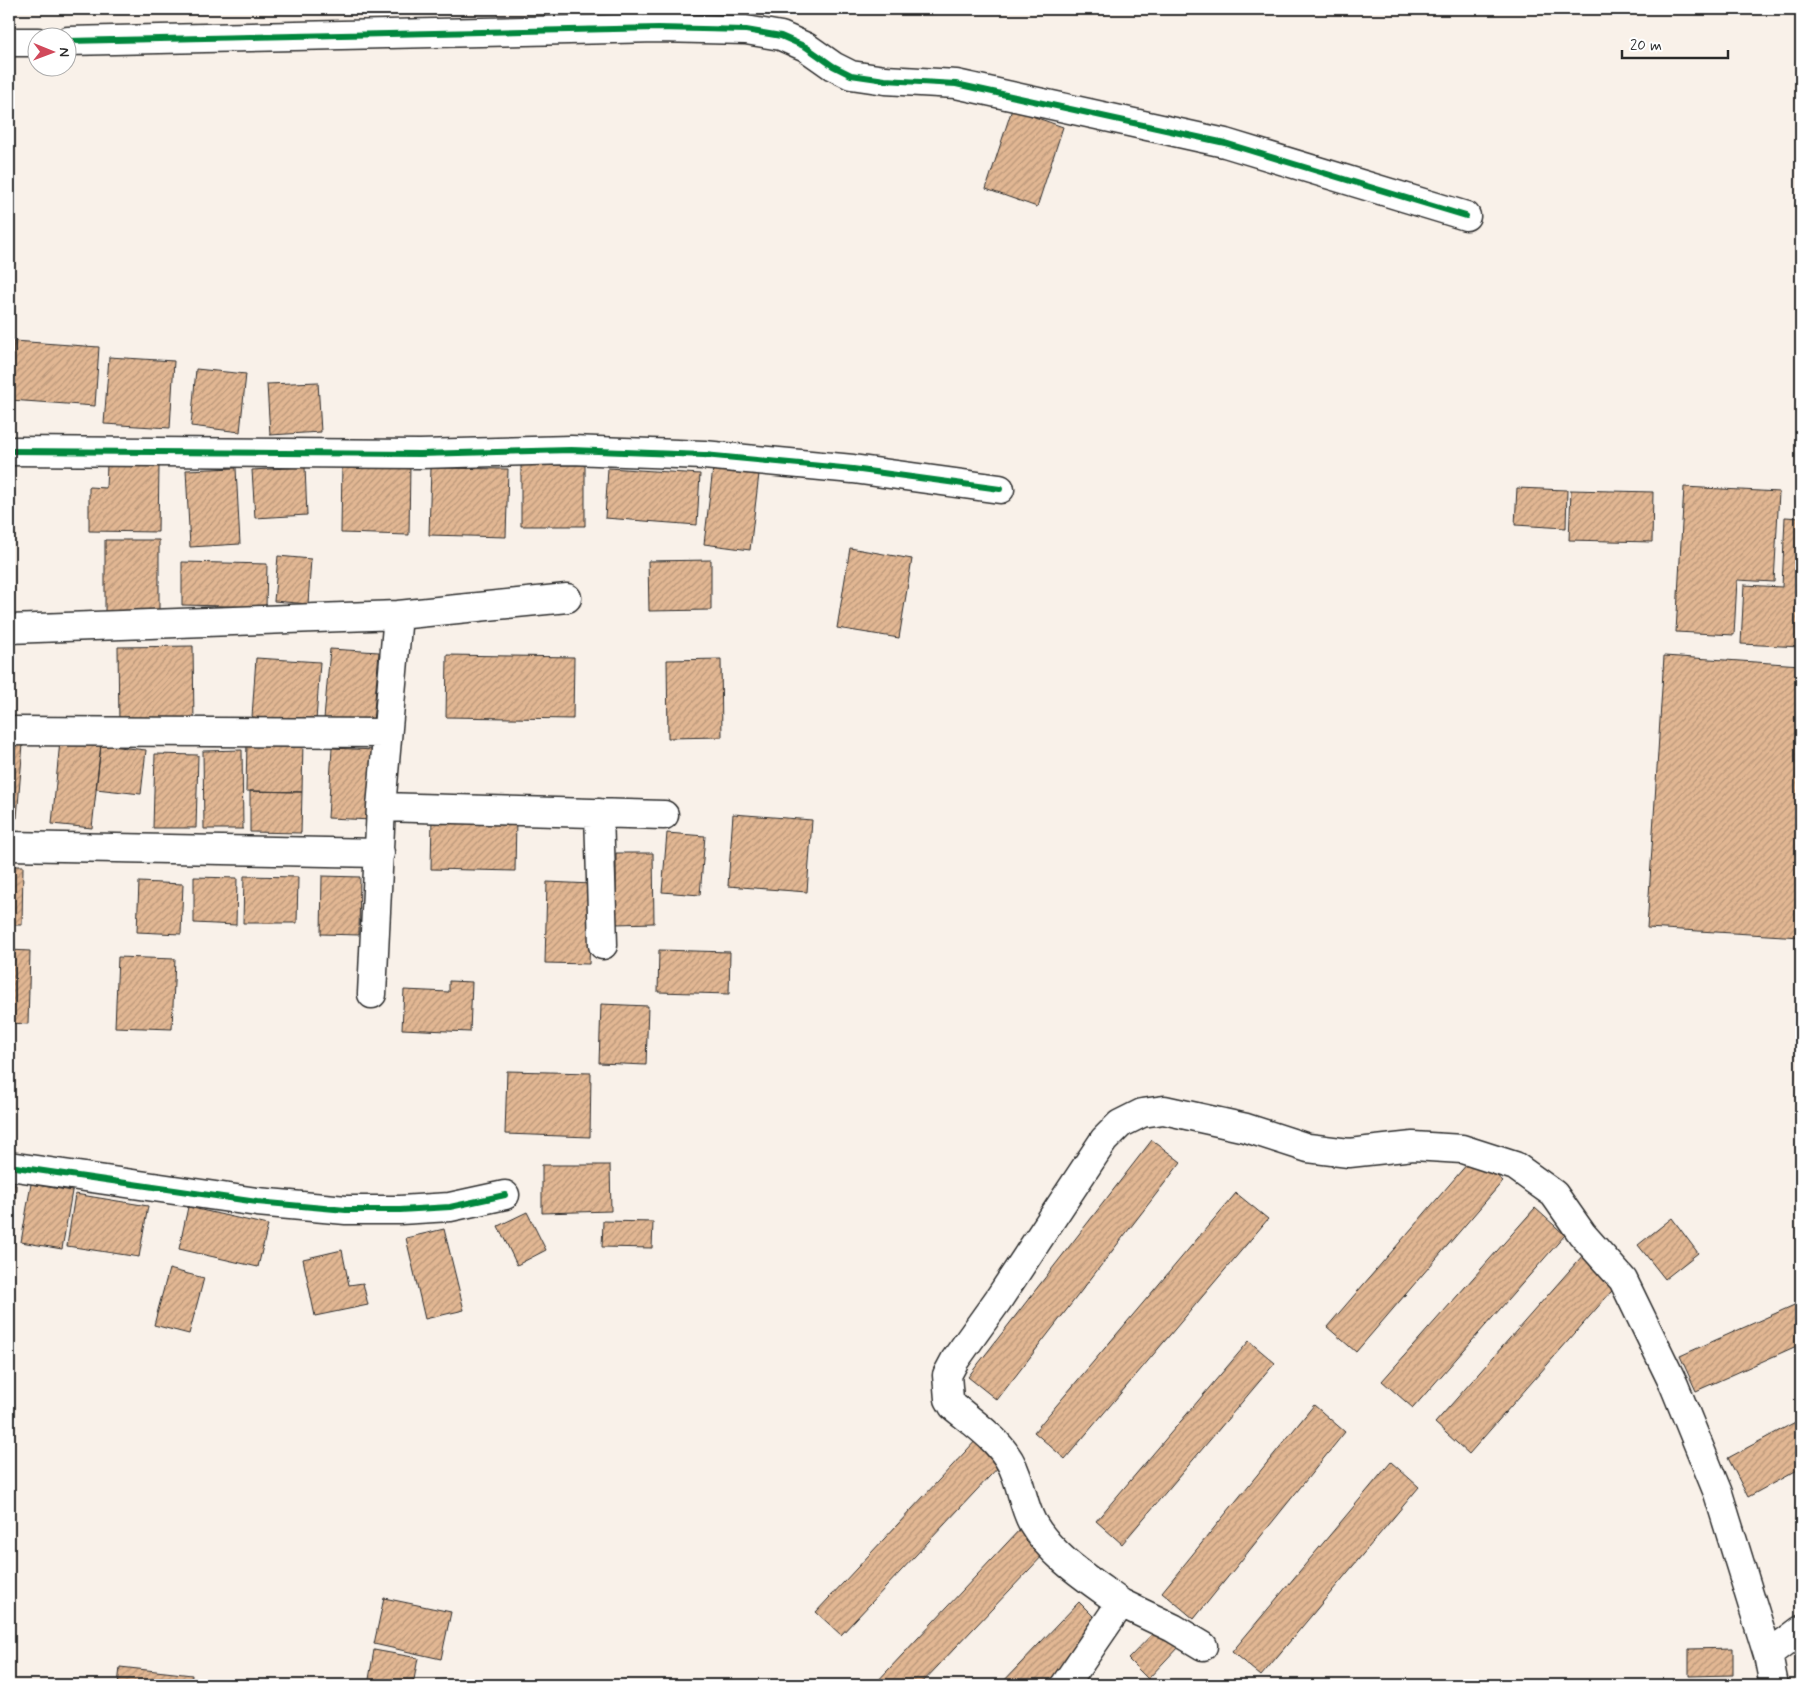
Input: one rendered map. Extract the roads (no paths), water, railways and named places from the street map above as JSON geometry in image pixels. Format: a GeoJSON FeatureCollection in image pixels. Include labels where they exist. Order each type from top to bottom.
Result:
{"type":"FeatureCollection","features":[{"type":"Feature","properties":{"kind":"street"},"geometry":{"type":"LineString","coordinates":[[78,41],[658,28],[746,30],[781,36],[806,48],[833,66],[851,75],[885,80],[956,84],[1225,143],[1466,216]]}},
{"type":"Feature","properties":{"kind":"street"},"geometry":{"type":"LineString","coordinates":[[9,42],[28,42]]}},
{"type":"Feature","properties":{"kind":"street"},"geometry":{"type":"LineString","coordinates":[[9,451],[420,454],[571,450],[704,455],[853,470],[1000,489]]}},
{"type":"Feature","properties":{"kind":"street"},"geometry":{"type":"LineString","coordinates":[[9,629],[398,615],[567,598]]}},
{"type":"Feature","properties":{"kind":"street"},"geometry":{"type":"LineString","coordinates":[[372,994],[387,733],[398,615]]}},
{"type":"Feature","properties":{"kind":"street"},"geometry":{"type":"LineString","coordinates":[[9,731],[387,733]]}},
{"type":"Feature","properties":{"kind":"street"},"geometry":{"type":"LineString","coordinates":[[382,807],[664,815]]}},
{"type":"Feature","properties":{"kind":"street"},"geometry":{"type":"LineString","coordinates":[[599,813],[603,945]]}},
{"type":"Feature","properties":{"kind":"street"},"geometry":{"type":"LineString","coordinates":[[9,846],[380,853]]}},
{"type":"Feature","properties":{"kind":"street"},"geometry":{"type":"LineString","coordinates":[[1203,1646],[1173,1628],[1122,1603],[1066,1564],[1032,1521],[1009,1458],[999,1445],[952,1406],[948,1399],[947,1375],[954,1360],[998,1300],[1104,1140],[1120,1124],[1142,1113],[1164,1110],[1246,1128],[1308,1148],[1348,1153],[1413,1146],[1462,1149],[1515,1166],[1554,1194],[1582,1234],[1623,1280],[1674,1385],[1718,1493],[1768,1655],[1774,1685]]}},
{"type":"Feature","properties":{"kind":"street"},"geometry":{"type":"LineString","coordinates":[[9,1166],[257,1202],[346,1210],[450,1207],[505,1196]]}},
{"type":"Feature","properties":{"kind":"street"},"geometry":{"type":"LineString","coordinates":[[1065,1685],[1122,1603]]}},
{"type":"Feature","properties":{"kind":"street"},"geometry":{"type":"LineString","coordinates":[[1768,1655],[1801,1630]]}}]}
